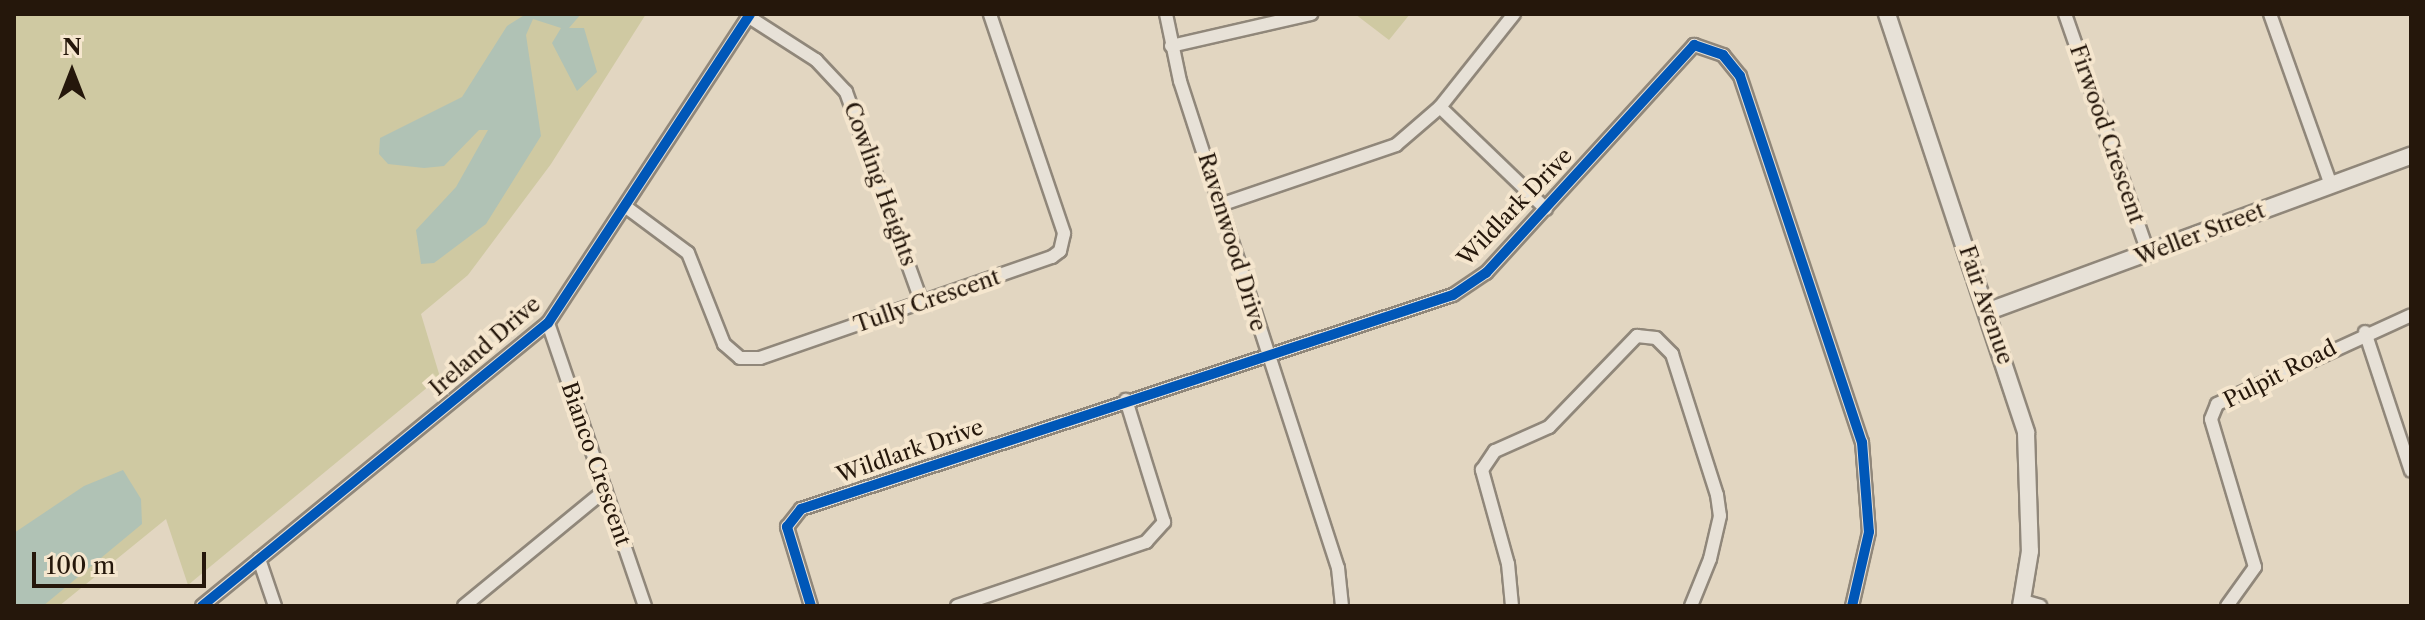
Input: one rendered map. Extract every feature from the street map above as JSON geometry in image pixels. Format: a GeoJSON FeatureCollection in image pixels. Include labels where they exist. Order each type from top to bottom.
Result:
{"type":"FeatureCollection","features":[{"type":"Feature","properties":{"kind":"street","name":"Tully Crescent"},"geometry":{"type":"LineString","coordinates":[[626,207],[688,253],[724,344],[740,358],[760,358],[1041,262],[1060,251],[1064,242],[990,14]]}},
{"type":"Feature","properties":{"kind":"street","name":"Ravenwood Drive"},"geometry":{"type":"LineString","coordinates":[[1166,14],[1171,46],[1223,204],[1268,359],[1338,568],[1342,606]]}},
{"type":"Feature","properties":{"kind":"street"},"geometry":{"type":"LineString","coordinates":[[1171,46],[1311,14]]}},
{"type":"Feature","properties":{"kind":"street"},"geometry":{"type":"LineString","coordinates":[[1223,204],[1396,145],[1440,107],[1514,14]]}},
{"type":"Feature","properties":{"kind":"street","name":"Fair Avenue"},"geometry":{"type":"LineString","coordinates":[[1887,14],[1989,311],[2026,433],[2030,551],[2022,604]]}},
{"type":"Feature","properties":{"kind":"street","name":"Firwood Crescent"},"geometry":{"type":"LineString","coordinates":[[2065,14],[2149,255]]}},
{"type":"Feature","properties":{"kind":"street"},"geometry":{"type":"LineString","coordinates":[[2270,14],[2331,185]]}},
{"type":"Feature","properties":{"kind":"street","name":"Cowling Heights"},"geometry":{"type":"LineString","coordinates":[[750,15],[816,60],[846,92],[922,303]]}},
{"type":"Feature","properties":{"kind":"street","name":"Ireland Drive"},"geometry":{"type":"LineString","coordinates":[[202,606],[548,323],[750,15]]}},
{"type":"Feature","properties":{"kind":"street","name":"Wildlark Drive"},"geometry":{"type":"LineString","coordinates":[[811,606],[787,527],[801,509],[1126,400],[1268,359],[1453,295],[1486,273],[1546,209],[1670,65],[1694,45],[1723,55],[1740,76],[1862,442],[1869,532],[1852,606]]}},
{"type":"Feature","properties":{"kind":"street"},"geometry":{"type":"LineString","coordinates":[[1440,107],[1546,209]]}},
{"type":"Feature","properties":{"kind":"street","name":"Weller Street"},"geometry":{"type":"LineString","coordinates":[[1989,311],[2149,255],[2411,156]]}},
{"type":"Feature","properties":{"kind":"street","name":"Pulpit Road"},"geometry":{"type":"LineString","coordinates":[[2227,606],[2255,567],[2211,419],[2217,404],[2365,332],[2411,315]]}},
{"type":"Feature","properties":{"kind":"street","name":"Bianco Crescent"},"geometry":{"type":"LineString","coordinates":[[548,323],[645,606]]}},
{"type":"Feature","properties":{"kind":"street"},"geometry":{"type":"LineString","coordinates":[[2365,332],[2411,471]]}},
{"type":"Feature","properties":{"kind":"street"},"geometry":{"type":"LineString","coordinates":[[1512,606],[1508,564],[1482,470],[1495,451],[1549,427],[1637,336],[1656,338],[1672,354],[1717,495],[1720,516],[1710,559],[1691,606]]}},
{"type":"Feature","properties":{"kind":"street"},"geometry":{"type":"LineString","coordinates":[[957,606],[1146,542],[1164,522],[1126,400]]}},
{"type":"Feature","properties":{"kind":"street"},"geometry":{"type":"LineString","coordinates":[[464,606],[605,490]]}},
{"type":"Feature","properties":{"kind":"street"},"geometry":{"type":"LineString","coordinates":[[259,559],[275,606]]}},
{"type":"Feature","properties":{"kind":"street"},"geometry":{"type":"LineString","coordinates":[[1005,592],[1009,606]]}},
{"type":"Feature","properties":{"kind":"street"},"geometry":{"type":"LineString","coordinates":[[2022,604],[2040,606]]}},
{"type":"Feature","properties":{"kind":"shaded area"},"geometry":{"type":"Polygon","coordinates":[[[14,14],[646,14],[551,164],[468,275],[421,314],[440,377],[188,585],[166,519],[59,606],[14,606],[14,14]]]}},
{"type":"Feature","properties":{"kind":"shaded area"},"geometry":{"type":"Polygon","coordinates":[[[526,14],[581,14],[569,28],[584,28],[597,72],[577,91],[552,43],[561,28],[533,19],[526,35],[541,136],[486,224],[434,263],[421,264],[416,230],[456,187],[488,130],[479,130],[444,166],[424,168],[388,164],[379,154],[380,138],[462,97],[507,26],[526,14]]]}},
{"type":"Feature","properties":{"kind":"shaded area"},"geometry":{"type":"Polygon","coordinates":[[[1355,14],[1410,14],[1389,40],[1355,14]]]}},
{"type":"Feature","properties":{"kind":"shaded area"},"geometry":{"type":"Polygon","coordinates":[[[123,470],[141,499],[142,524],[43,606],[14,606],[14,533],[84,486],[123,470]]]}},
{"type":"Feature","properties":{"kind":"cycle path"},"geometry":{"type":"LineString","coordinates":[[202,606],[548,323],[750,14]]}},
{"type":"Feature","properties":{"kind":"cycle path"},"geometry":{"type":"LineString","coordinates":[[811,606],[787,527],[801,509],[1453,295],[1486,273],[1694,45],[1723,55],[1740,76],[1862,442],[1869,532],[1852,606]]}}]}
